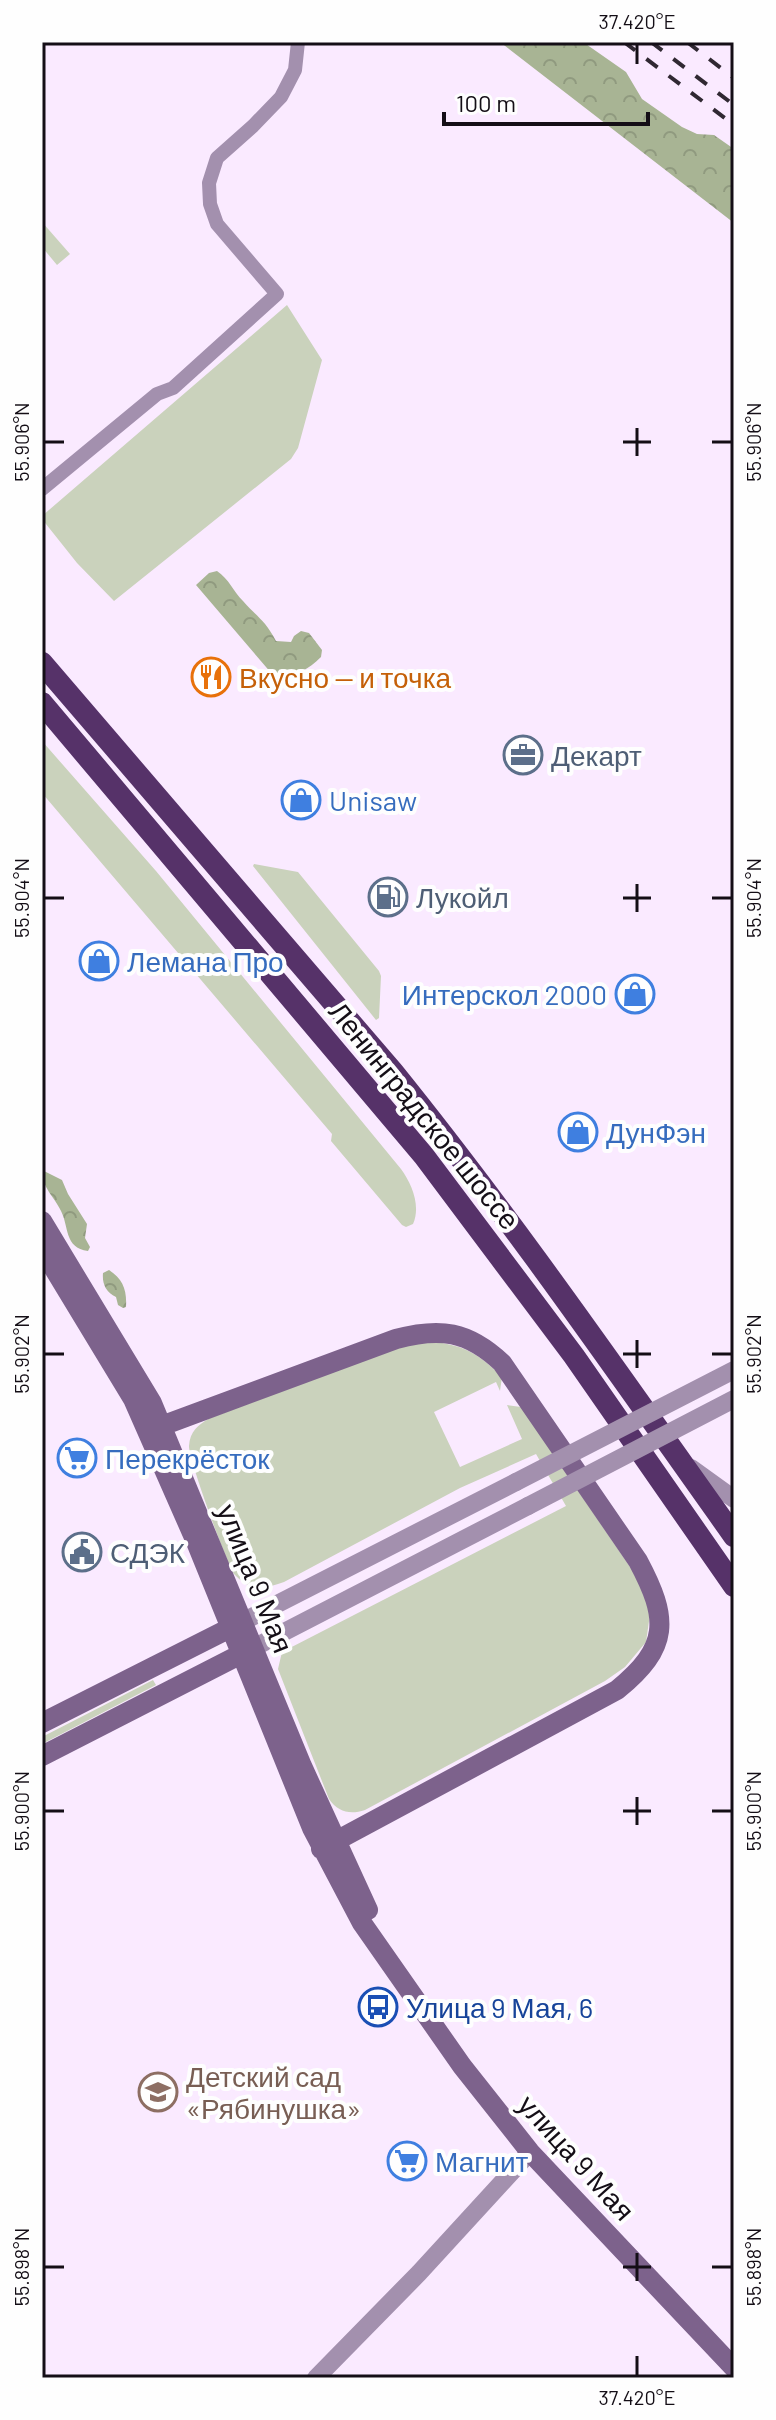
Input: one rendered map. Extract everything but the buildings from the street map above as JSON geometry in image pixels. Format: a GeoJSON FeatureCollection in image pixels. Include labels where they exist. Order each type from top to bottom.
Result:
{"type":"FeatureCollection","features":[{"type":"Feature","properties":{"kind":"highway","name":"Ленинградское шоссе"},"geometry":{"type":"LineString","coordinates":[[42,663],[440,1130],[514,1226],[734,1536]]}},
{"type":"Feature","properties":{"kind":"highway","name":"Ленинградское шоссе"},"geometry":{"type":"LineString","coordinates":[[42,703],[424,1156],[574,1356],[734,1586]]}},
{"type":"Feature","properties":{"kind":"main road","name":"улица 9 Мая"},"geometry":{"type":"LineString","coordinates":[[42,1221],[138,1376],[155,1428],[362,1923],[462,2066],[530,2152],[734,2368]]}},
{"type":"Feature","properties":{"kind":"main road","name":"улица 9 Мая"},"geometry":{"type":"LineString","coordinates":[[42,1249],[133,1399],[155,1428]]}},
{"type":"Feature","properties":{"kind":"main road"},"geometry":{"type":"LineString","coordinates":[[155,1428],[396,1339],[432,1332],[468,1338],[502,1363],[638,1561],[654,1591],[660,1619],[653,1651],[638,1673],[617,1690],[328,1845]]}},
{"type":"Feature","properties":{"kind":"main road"},"geometry":{"type":"LineString","coordinates":[[42,1723],[237,1624]]}},
{"type":"Feature","properties":{"kind":"main road"},"geometry":{"type":"LineString","coordinates":[[42,1756],[248,1650]]}},
{"type":"Feature","properties":{"kind":"street"},"geometry":{"type":"LineString","coordinates":[[42,489],[157,394],[173,388],[277,294],[217,224],[210,204],[209,183],[217,158],[281,97],[295,70],[298,42]]}},
{"type":"Feature","properties":{"kind":"street"},"geometry":{"type":"LineString","coordinates":[[237,1624],[734,1370]]}},
{"type":"Feature","properties":{"kind":"street"},"geometry":{"type":"LineString","coordinates":[[248,1650],[734,1399]]}},
{"type":"Feature","properties":{"kind":"street"},"geometry":{"type":"LineString","coordinates":[[679,1458],[734,1499]]}},
{"type":"Feature","properties":{"kind":"street"},"geometry":{"type":"LineString","coordinates":[[316,2378],[419,2273],[530,2152]]}},
{"type":"Feature","properties":{"kind":"green space"},"geometry":{"type":"Polygon","coordinates":[[[500,42],[583,42],[626,72],[642,99],[682,127],[697,134],[714,135],[734,149],[734,223],[500,42]]]}},
{"type":"Feature","properties":{"kind":"green space"},"geometry":{"type":"Polygon","coordinates":[[[42,222],[70,254],[57,265],[42,247],[42,222]]]}},
{"type":"Feature","properties":{"kind":"green space"},"geometry":{"type":"Polygon","coordinates":[[[287,305],[322,360],[298,448],[291,459],[114,601],[77,563],[42,516],[287,305]]]}},
{"type":"Feature","properties":{"kind":"green space"},"geometry":{"type":"Polygon","coordinates":[[[217,571],[264,623],[276,641],[291,642],[301,631],[309,633],[322,650],[321,657],[299,672],[272,674],[196,585],[209,573],[217,571]]]}},
{"type":"Feature","properties":{"kind":"green space"},"geometry":{"type":"Polygon","coordinates":[[[42,741],[156,871],[401,1169],[414,1195],[416,1210],[413,1224],[402,1225],[331,1141],[332,1134],[42,793],[42,741]]]}},
{"type":"Feature","properties":{"kind":"green space"},"geometry":{"type":"Polygon","coordinates":[[[254,864],[298,872],[379,971],[379,1018],[376,1020],[254,864]]]}},
{"type":"Feature","properties":{"kind":"green space"},"geometry":{"type":"Polygon","coordinates":[[[42,1170],[62,1180],[87,1224],[85,1238],[90,1247],[88,1251],[75,1246],[68,1236],[61,1211],[44,1182],[42,1170]]]}},
{"type":"Feature","properties":{"kind":"green space"},"geometry":{"type":"Polygon","coordinates":[[[109,1270],[123,1286],[126,1307],[118,1305],[116,1297],[105,1287],[103,1273],[109,1270]]]}},
{"type":"Feature","properties":{"kind":"green space"},"geometry":{"type":"Polygon","coordinates":[[[426,1341],[449,1344],[468,1351],[502,1377],[500,1391],[496,1382],[434,1412],[460,1467],[522,1439],[507,1405],[521,1407],[639,1580],[650,1614],[646,1642],[625,1667],[605,1681],[365,1810],[349,1812],[340,1810],[329,1799],[278,1669],[282,1652],[566,1506],[536,1454],[460,1488],[284,1582],[258,1587],[240,1579],[230,1566],[208,1510],[189,1446],[195,1429],[210,1418],[394,1349],[426,1341]]]}},
{"type":"Feature","properties":{"kind":"green space"},"geometry":{"type":"Polygon","coordinates":[[[153,1680],[156,1685],[42,1744],[42,1737],[153,1680]]]}},
{"type":"Feature","properties":{"kind":"railway"},"geometry":{"type":"LineString","coordinates":[[624,42],[734,125]]}},
{"type":"Feature","properties":{"kind":"railway"},"geometry":{"type":"LineString","coordinates":[[651,42],[734,105]]}},
{"type":"Feature","properties":{"kind":"railway"},"geometry":{"type":"LineString","coordinates":[[687,42],[734,78]]}},
{"type":"Feature","properties":{"kind":"place","name":"Вкусно — и точка"},"geometry":{"type":"Point","coordinates":[211,677]}},
{"type":"Feature","properties":{"kind":"place","name":"Декарт"},"geometry":{"type":"Point","coordinates":[523,755]}},
{"type":"Feature","properties":{"kind":"place","name":"Unisaw"},"geometry":{"type":"Point","coordinates":[301,800]}},
{"type":"Feature","properties":{"kind":"place","name":"Лукойл"},"geometry":{"type":"Point","coordinates":[388,897]}},
{"type":"Feature","properties":{"kind":"place","name":"Лемана Про"},"geometry":{"type":"Point","coordinates":[99,961]}},
{"type":"Feature","properties":{"kind":"place","name":"Интерскол 2000"},"geometry":{"type":"Point","coordinates":[635,994]}},
{"type":"Feature","properties":{"kind":"place","name":"ДунФэн"},"geometry":{"type":"Point","coordinates":[578,1132]}},
{"type":"Feature","properties":{"kind":"place","name":"Перекрёсток"},"geometry":{"type":"Point","coordinates":[77,1458]}},
{"type":"Feature","properties":{"kind":"place","name":"СДЭК"},"geometry":{"type":"Point","coordinates":[82,1552]}},
{"type":"Feature","properties":{"kind":"place","name":"Улица 9 Мая, 6"},"geometry":{"type":"Point","coordinates":[378,2007]}},
{"type":"Feature","properties":{"kind":"place","name":"Детский сад «Рябинушка»"},"geometry":{"type":"Point","coordinates":[158,2092]}},
{"type":"Feature","properties":{"kind":"place","name":"Магнит"},"geometry":{"type":"Point","coordinates":[407,2161]}}]}
